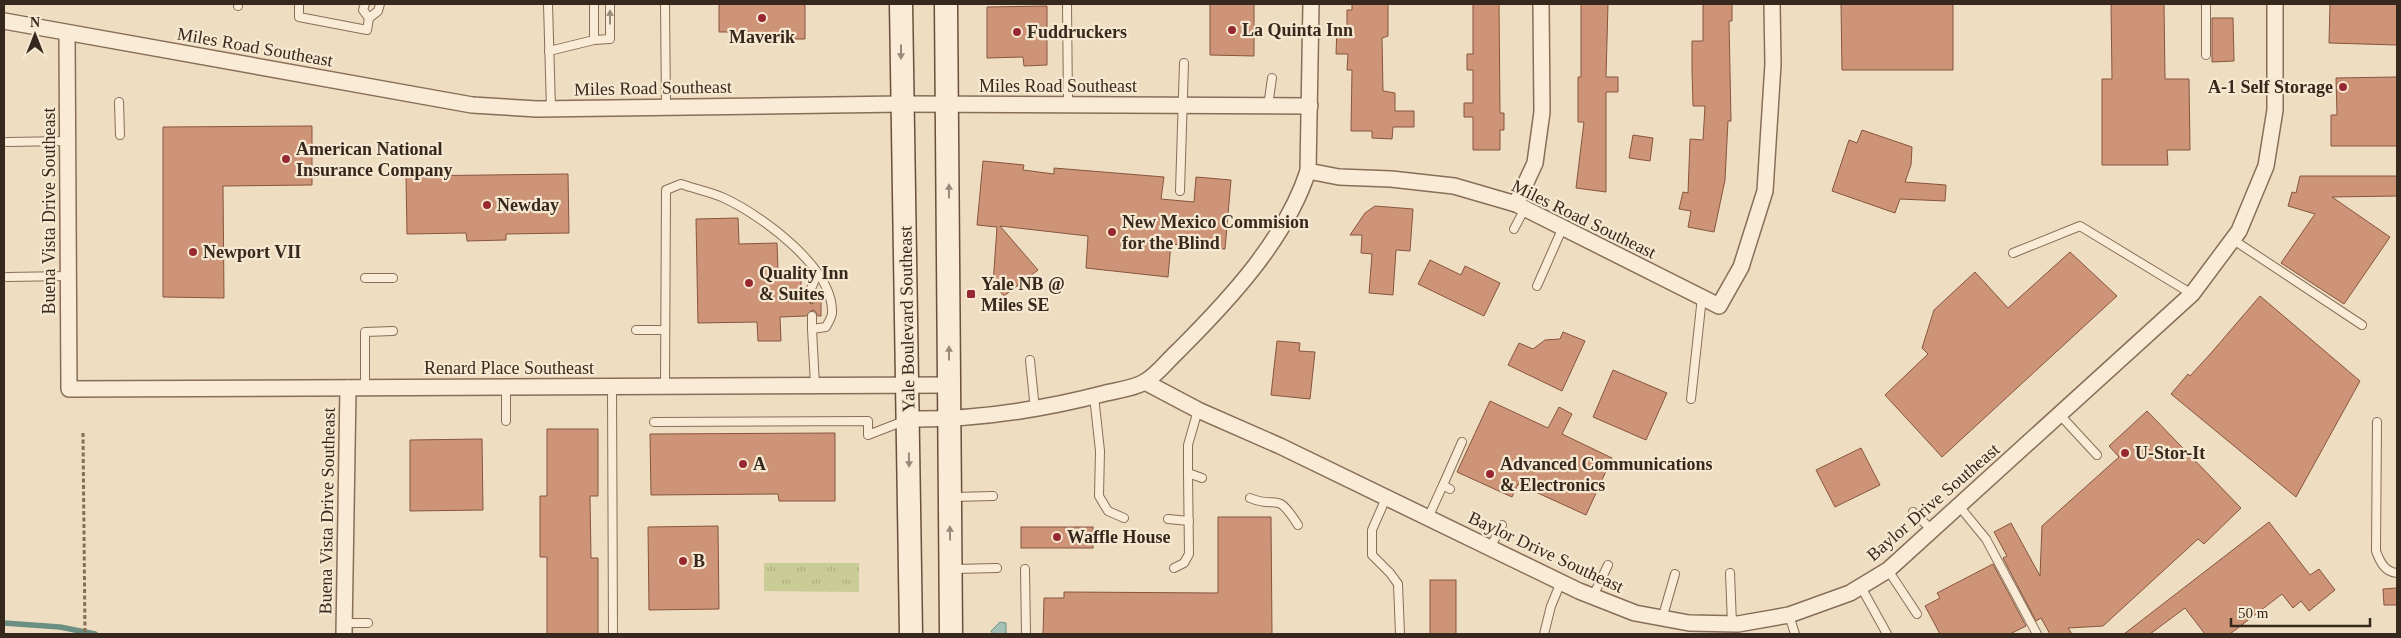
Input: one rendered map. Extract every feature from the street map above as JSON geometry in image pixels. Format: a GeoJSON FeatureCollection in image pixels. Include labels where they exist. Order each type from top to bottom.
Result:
{"type":"FeatureCollection","features":[{"type":"Feature","properties":{"kind":"main road","name":"Yale Boulevard Southeast"},"geometry":{"type":"LineString","coordinates":[[901,4],[911,634]]}},
{"type":"Feature","properties":{"kind":"main road"},"geometry":{"type":"LineString","coordinates":[[946,4],[951,634]]}},
{"type":"Feature","properties":{"kind":"street"},"geometry":{"type":"LineString","coordinates":[[909,419],[949,420],[1035,410],[1146,382],[1232,294],[1277,235],[1300,197],[1308,171],[1310,4]]}},
{"type":"Feature","properties":{"kind":"street"},"geometry":{"type":"LineString","coordinates":[[1520,206],[1535,163],[1542,112],[1541,4]]}},
{"type":"Feature","properties":{"kind":"street","name":"Miles Road Southeast"},"geometry":{"type":"LineString","coordinates":[[1308,171],[1339,177],[1391,179],[1454,186],[1520,206],[1719,306],[1742,267],[1765,191],[1773,64],[1772,4]]}},
{"type":"Feature","properties":{"kind":"street","name":"Baylor Drive Southeast"},"geometry":{"type":"LineString","coordinates":[[1146,382],[1198,410],[1561,582],[1635,613],[1689,623],[1738,627],[1788,615],[1850,593],[1888,570],[2192,294],[2239,231],[2266,166],[2276,110],[2275,4]]}},
{"type":"Feature","properties":{"kind":"street","name":"Miles Road Southeast"},"geometry":{"type":"LineString","coordinates":[[4,21],[67,34],[472,105],[551,109],[902,104],[1310,106]]}},
{"type":"Feature","properties":{"kind":"street","name":"Buena Vista Drive Southeast"},"geometry":{"type":"LineString","coordinates":[[67,34],[69,389]]}},
{"type":"Feature","properties":{"kind":"street","name":"Renard Place Southeast"},"geometry":{"type":"LineString","coordinates":[[69,389],[950,384]]}},
{"type":"Feature","properties":{"kind":"street","name":"Buena Vista Drive Southeast"},"geometry":{"type":"LineString","coordinates":[[344,629],[348,388]]}},
{"type":"Feature","properties":{"kind":"lane"},"geometry":{"type":"LineString","coordinates":[[299,4],[299,17],[367,30],[369,18],[378,11],[380,4]]}},
{"type":"Feature","properties":{"kind":"lane"},"geometry":{"type":"LineString","coordinates":[[365,4],[363,10],[369,18]]}},
{"type":"Feature","properties":{"kind":"lane"},"geometry":{"type":"LineString","coordinates":[[548,4],[551,109]]}},
{"type":"Feature","properties":{"kind":"lane"},"geometry":{"type":"LineString","coordinates":[[594,4],[594,40]]}},
{"type":"Feature","properties":{"kind":"lane"},"geometry":{"type":"LineString","coordinates":[[549,51],[594,40],[610,39],[610,4]]}},
{"type":"Feature","properties":{"kind":"lane"},"geometry":{"type":"LineString","coordinates":[[665,4],[666,107]]}},
{"type":"Feature","properties":{"kind":"lane"},"geometry":{"type":"LineString","coordinates":[[1067,4],[1068,105]]}},
{"type":"Feature","properties":{"kind":"lane"},"geometry":{"type":"LineString","coordinates":[[2206,4],[2206,55]]}},
{"type":"Feature","properties":{"kind":"lane"},"geometry":{"type":"LineString","coordinates":[[1180,191],[1184,63]]}},
{"type":"Feature","properties":{"kind":"lane"},"geometry":{"type":"LineString","coordinates":[[1268,106],[1272,78]]}},
{"type":"Feature","properties":{"kind":"lane"},"geometry":{"type":"LineString","coordinates":[[119,102],[120,135]]}},
{"type":"Feature","properties":{"kind":"lane"},"geometry":{"type":"LineString","coordinates":[[7,142],[68,141]]}},
{"type":"Feature","properties":{"kind":"lane"},"geometry":{"type":"LineString","coordinates":[[664,386],[666,190],[681,184],[725,199],[780,232],[809,262],[827,287],[832,314],[826,327],[812,328]]}},
{"type":"Feature","properties":{"kind":"lane"},"geometry":{"type":"LineString","coordinates":[[1514,229],[1520,206]]}},
{"type":"Feature","properties":{"kind":"lane"},"geometry":{"type":"LineString","coordinates":[[2013,253],[2080,226],[2192,294]]}},
{"type":"Feature","properties":{"kind":"lane"},"geometry":{"type":"LineString","coordinates":[[1536,286],[1563,227]]}},
{"type":"Feature","properties":{"kind":"lane"},"geometry":{"type":"LineString","coordinates":[[2232,239],[2362,325]]}},
{"type":"Feature","properties":{"kind":"lane"},"geometry":{"type":"LineString","coordinates":[[811,298],[811,290],[817,274]]}},
{"type":"Feature","properties":{"kind":"lane"},"geometry":{"type":"LineString","coordinates":[[7,277],[68,276]]}},
{"type":"Feature","properties":{"kind":"lane"},"geometry":{"type":"LineString","coordinates":[[365,278],[393,278]]}},
{"type":"Feature","properties":{"kind":"lane"},"geometry":{"type":"LineString","coordinates":[[1691,399],[1702,298]]}},
{"type":"Feature","properties":{"kind":"lane"},"geometry":{"type":"LineString","coordinates":[[812,316],[815,386]]}},
{"type":"Feature","properties":{"kind":"lane"},"geometry":{"type":"LineString","coordinates":[[636,330],[665,330]]}},
{"type":"Feature","properties":{"kind":"lane"},"geometry":{"type":"LineString","coordinates":[[365,388],[365,332],[393,331]]}},
{"type":"Feature","properties":{"kind":"lane"},"geometry":{"type":"LineString","coordinates":[[1030,360],[1035,410]]}},
{"type":"Feature","properties":{"kind":"lane"},"geometry":{"type":"LineString","coordinates":[[612,386],[613,634]]}},
{"type":"Feature","properties":{"kind":"lane"},"geometry":{"type":"LineString","coordinates":[[506,387],[506,421]]}},
{"type":"Feature","properties":{"kind":"lane"},"geometry":{"type":"LineString","coordinates":[[1094,396],[1100,451],[1099,496],[1108,511],[1124,518]]}},
{"type":"Feature","properties":{"kind":"lane"},"geometry":{"type":"LineString","coordinates":[[1174,568],[1184,563],[1189,554],[1188,445],[1198,410]]}},
{"type":"Feature","properties":{"kind":"lane"},"geometry":{"type":"LineString","coordinates":[[2060,415],[2097,455]]}},
{"type":"Feature","properties":{"kind":"lane"},"geometry":{"type":"LineString","coordinates":[[654,422],[868,422],[868,435],[909,419]]}},
{"type":"Feature","properties":{"kind":"lane"},"geometry":{"type":"LineString","coordinates":[[2377,422],[2376,551],[2382,564],[2391,572],[2397,573]]}},
{"type":"Feature","properties":{"kind":"lane"},"geometry":{"type":"LineString","coordinates":[[1428,518],[1447,487],[1462,442]]}},
{"type":"Feature","properties":{"kind":"lane"},"geometry":{"type":"LineString","coordinates":[[1188,472],[1202,478]]}},
{"type":"Feature","properties":{"kind":"lane"},"geometry":{"type":"LineString","coordinates":[[950,497],[993,496]]}},
{"type":"Feature","properties":{"kind":"lane"},"geometry":{"type":"LineString","coordinates":[[1250,498],[1258,502],[1278,502],[1287,507],[1298,525]]}},
{"type":"Feature","properties":{"kind":"lane"},"geometry":{"type":"LineString","coordinates":[[1386,498],[1372,530],[1372,555],[1390,572],[1398,584],[1400,634]]}},
{"type":"Feature","properties":{"kind":"lane"},"geometry":{"type":"LineString","coordinates":[[1958,506],[1986,539],[2037,634]]}},
{"type":"Feature","properties":{"kind":"lane"},"geometry":{"type":"LineString","coordinates":[[1913,512],[1932,530]]}},
{"type":"Feature","properties":{"kind":"lane"},"geometry":{"type":"LineString","coordinates":[[1168,519],[1189,521]]}},
{"type":"Feature","properties":{"kind":"lane"},"geometry":{"type":"LineString","coordinates":[[1490,548],[1502,524]]}},
{"type":"Feature","properties":{"kind":"lane"},"geometry":{"type":"LineString","coordinates":[[1593,596],[1608,564]]}},
{"type":"Feature","properties":{"kind":"lane"},"geometry":{"type":"LineString","coordinates":[[951,568],[997,568]]}},
{"type":"Feature","properties":{"kind":"lane"},"geometry":{"type":"LineString","coordinates":[[1025,568],[1026,634]]}},
{"type":"Feature","properties":{"kind":"lane"},"geometry":{"type":"LineString","coordinates":[[1888,570],[1917,614]]}},
{"type":"Feature","properties":{"kind":"lane"},"geometry":{"type":"LineString","coordinates":[[1730,573],[1738,627]]}},
{"type":"Feature","properties":{"kind":"lane"},"geometry":{"type":"LineString","coordinates":[[1662,619],[1675,574]]}},
{"type":"Feature","properties":{"kind":"lane"},"geometry":{"type":"LineString","coordinates":[[1544,634],[1551,606],[1561,582]]}},
{"type":"Feature","properties":{"kind":"lane"},"geometry":{"type":"LineString","coordinates":[[1861,587],[1887,634]]}},
{"type":"Feature","properties":{"kind":"lane"},"geometry":{"type":"LineString","coordinates":[[1788,615],[1795,634]]}},
{"type":"Feature","properties":{"kind":"lane"},"geometry":{"type":"LineString","coordinates":[[344,629],[368,623]]}},
{"type":"Feature","properties":{"kind":"path"},"geometry":{"type":"LineString","coordinates":[[83,432],[85,634]]}},
{"type":"Feature","properties":{"kind":"green space"},"geometry":{"type":"Polygon","coordinates":[[[764,563],[859,563],[859,592],[764,591],[764,563]]]}},
{"type":"Feature","properties":{"kind":"shaded area"},"geometry":{"type":"Polygon","coordinates":[[[1000,622],[1006,623],[1006,634],[993,634],[991,631],[1000,622]]]}},
{"type":"Feature","properties":{"kind":"building","name":"Maverik"},"geometry":{"type":"Polygon","coordinates":[[[719,4],[805,4],[805,39],[750,39],[750,32],[719,32],[719,4]]]}},
{"type":"Feature","properties":{"kind":"building","name":"La Quinta Inn"},"geometry":{"type":"Polygon","coordinates":[[[1210,4],[1254,4],[1254,56],[1210,55],[1210,4]]]}},
{"type":"Feature","properties":{"kind":"building"},"geometry":{"type":"Polygon","coordinates":[[[1352,4],[1388,4],[1388,36],[1382,38],[1383,91],[1395,93],[1395,111],[1414,111],[1414,127],[1393,127],[1392,139],[1372,138],[1372,131],[1351,131],[1352,70],[1347,70],[1348,54],[1336,54],[1337,27],[1347,27],[1347,10],[1352,10],[1352,4]]]}},
{"type":"Feature","properties":{"kind":"building"},"geometry":{"type":"Polygon","coordinates":[[[1473,4],[1499,4],[1500,113],[1504,113],[1504,130],[1500,130],[1500,150],[1473,150],[1473,117],[1464,117],[1464,103],[1473,103],[1473,70],[1467,70],[1467,54],[1473,54],[1473,4]]]}},
{"type":"Feature","properties":{"kind":"building"},"geometry":{"type":"Polygon","coordinates":[[[1581,4],[1608,4],[1606,77],[1618,77],[1618,92],[1606,92],[1606,192],[1576,188],[1584,122],[1578,122],[1578,77],[1581,77],[1581,4]]]}},
{"type":"Feature","properties":{"kind":"building"},"geometry":{"type":"Polygon","coordinates":[[[1703,4],[1732,4],[1732,21],[1729,21],[1731,121],[1728,121],[1725,180],[1714,232],[1688,227],[1691,211],[1679,209],[1683,192],[1688,193],[1690,139],[1703,140],[1705,106],[1693,106],[1692,41],[1703,41],[1703,4]]]}},
{"type":"Feature","properties":{"kind":"building"},"geometry":{"type":"Polygon","coordinates":[[[1841,4],[1953,4],[1953,70],[1842,70],[1841,4]]]}},
{"type":"Feature","properties":{"kind":"building"},"geometry":{"type":"Polygon","coordinates":[[[2111,4],[2164,4],[2165,79],[2189,79],[2190,150],[2167,150],[2168,165],[2102,165],[2102,79],[2112,79],[2111,4]]]}},
{"type":"Feature","properties":{"kind":"building"},"geometry":{"type":"Polygon","coordinates":[[[2330,4],[2397,4],[2397,45],[2329,43],[2330,4]]]}},
{"type":"Feature","properties":{"kind":"building","name":"Fuddruckers"},"geometry":{"type":"Polygon","coordinates":[[[1047,6],[1047,65],[1024,66],[1023,57],[987,58],[987,7],[1047,6]]]}},
{"type":"Feature","properties":{"kind":"building"},"geometry":{"type":"Polygon","coordinates":[[[2212,18],[2233,18],[2234,61],[2212,62],[2212,18]]]}},
{"type":"Feature","properties":{"kind":"building"},"geometry":{"type":"Polygon","coordinates":[[[2397,77],[2397,146],[2331,146],[2331,115],[2337,115],[2336,78],[2397,77]]]}},
{"type":"Feature","properties":{"kind":"building","name":"Newport VII"},"geometry":{"type":"Polygon","coordinates":[[[312,126],[312,185],[223,186],[224,298],[163,297],[163,127],[312,126]]]}},
{"type":"Feature","properties":{"kind":"building"},"geometry":{"type":"Polygon","coordinates":[[[1862,130],[1912,147],[1911,165],[1905,182],[1946,185],[1945,201],[1900,199],[1895,213],[1832,191],[1849,140],[1857,143],[1862,130]]]}},
{"type":"Feature","properties":{"kind":"building"},"geometry":{"type":"Polygon","coordinates":[[[1633,135],[1653,138],[1650,161],[1629,158],[1633,135]]]}},
{"type":"Feature","properties":{"kind":"building","name":"New Mexico Commision for the Blind"},"geometry":{"type":"Polygon","coordinates":[[[983,161],[1024,165],[1023,170],[1054,174],[1054,168],[1164,177],[1161,199],[1194,202],[1196,177],[1231,180],[1225,249],[1171,244],[1168,277],[1086,268],[1088,236],[1000,226],[1038,270],[1004,296],[993,284],[997,227],[977,225],[983,161]]]}},
{"type":"Feature","properties":{"kind":"building","name":"Newday"},"geometry":{"type":"Polygon","coordinates":[[[568,174],[569,233],[506,234],[506,240],[467,241],[466,233],[407,234],[406,176],[568,174]]]}},
{"type":"Feature","properties":{"kind":"building"},"geometry":{"type":"Polygon","coordinates":[[[2300,176],[2397,176],[2397,196],[2332,197],[2390,237],[2344,304],[2281,263],[2315,214],[2288,206],[2292,192],[2296,193],[2300,176]]]}},
{"type":"Feature","properties":{"kind":"building"},"geometry":{"type":"Polygon","coordinates":[[[1375,206],[1413,209],[1410,251],[1396,250],[1393,295],[1369,293],[1372,254],[1361,253],[1362,235],[1350,235],[1365,213],[1375,206]]]}},
{"type":"Feature","properties":{"kind":"building","name":"Quality Inn & Suites"},"geometry":{"type":"Polygon","coordinates":[[[738,218],[739,244],[777,243],[778,269],[801,269],[801,298],[805,298],[811,304],[817,298],[821,298],[821,316],[818,316],[812,310],[806,316],[780,317],[781,341],[758,341],[757,322],[698,323],[696,219],[738,218]]]}},
{"type":"Feature","properties":{"kind":"building"},"geometry":{"type":"Polygon","coordinates":[[[2070,252],[2117,296],[1942,457],[1885,395],[1928,354],[1922,348],[1934,310],[1975,272],[2008,308],[2070,252]]]}},
{"type":"Feature","properties":{"kind":"building"},"geometry":{"type":"Polygon","coordinates":[[[1430,260],[1461,275],[1465,266],[1500,283],[1484,316],[1418,284],[1430,260]]]}},
{"type":"Feature","properties":{"kind":"building"},"geometry":{"type":"Polygon","coordinates":[[[2260,296],[2360,381],[2296,497],[2171,394],[2188,374],[2190,376],[2212,352],[2260,296]]]}},
{"type":"Feature","properties":{"kind":"building"},"geometry":{"type":"Polygon","coordinates":[[[1563,332],[1585,341],[1562,391],[1508,365],[1519,343],[1533,349],[1545,340],[1560,339],[1563,332]]]}},
{"type":"Feature","properties":{"kind":"building"},"geometry":{"type":"Polygon","coordinates":[[[1277,341],[1300,343],[1299,351],[1315,352],[1310,399],[1271,395],[1277,341]]]}},
{"type":"Feature","properties":{"kind":"building"},"geometry":{"type":"Polygon","coordinates":[[[1613,370],[1667,393],[1646,440],[1593,417],[1613,370]]]}},
{"type":"Feature","properties":{"kind":"building"},"geometry":{"type":"Polygon","coordinates":[[[1490,401],[1548,428],[1559,407],[1572,414],[1562,434],[1612,458],[1586,515],[1518,484],[1512,497],[1457,472],[1490,401]]]}},
{"type":"Feature","properties":{"kind":"building"},"geometry":{"type":"Polygon","coordinates":[[[2147,411],[2241,508],[2204,544],[2198,539],[2103,626],[2068,628],[2072,634],[2050,634],[2041,618],[2036,621],[2003,558],[2007,556],[1994,532],[2011,523],[2040,576],[2042,526],[2119,457],[2109,446],[2147,411]]]}},
{"type":"Feature","properties":{"kind":"building"},"geometry":{"type":"Polygon","coordinates":[[[547,429],[598,429],[598,496],[590,496],[591,558],[598,558],[598,634],[547,634],[547,557],[540,557],[540,496],[547,496],[547,429]]]}},
{"type":"Feature","properties":{"kind":"building","name":"A"},"geometry":{"type":"Polygon","coordinates":[[[835,433],[835,501],[779,501],[778,494],[651,495],[650,434],[835,433]]]}},
{"type":"Feature","properties":{"kind":"building"},"geometry":{"type":"Polygon","coordinates":[[[482,439],[483,510],[410,511],[410,440],[482,439]]]}},
{"type":"Feature","properties":{"kind":"building"},"geometry":{"type":"Polygon","coordinates":[[[1861,448],[1880,485],[1835,507],[1816,470],[1861,448]]]}},
{"type":"Feature","properties":{"kind":"building"},"geometry":{"type":"Polygon","coordinates":[[[1218,517],[1271,517],[1272,634],[1043,634],[1044,598],[1064,598],[1064,592],[1218,593],[1218,517]]]}},
{"type":"Feature","properties":{"kind":"building"},"geometry":{"type":"Polygon","coordinates":[[[2269,522],[2310,575],[2319,569],[2335,590],[2309,611],[2301,601],[2293,608],[2282,594],[2230,634],[2205,634],[2185,608],[2150,634],[2124,634],[2269,522]]]}},
{"type":"Feature","properties":{"kind":"building","name":"B"},"geometry":{"type":"Polygon","coordinates":[[[718,526],[719,609],[649,610],[648,527],[718,526]]]}},
{"type":"Feature","properties":{"kind":"building","name":"Waffle House"},"geometry":{"type":"Polygon","coordinates":[[[1021,527],[1093,527],[1093,548],[1021,548],[1021,527]]]}},
{"type":"Feature","properties":{"kind":"building"},"geometry":{"type":"Polygon","coordinates":[[[1993,564],[2026,626],[2010,634],[1940,634],[1925,606],[1940,598],[1937,593],[1993,564]]]}},
{"type":"Feature","properties":{"kind":"building"},"geometry":{"type":"Polygon","coordinates":[[[1430,580],[1456,580],[1456,634],[1430,634],[1430,580]]]}},
{"type":"Feature","properties":{"kind":"building"},"geometry":{"type":"Polygon","coordinates":[[[2397,588],[2397,605],[2384,605],[2383,589],[2397,588]]]}},
{"type":"Feature","properties":{"kind":"waterway"},"geometry":{"type":"LineString","coordinates":[[4,623],[60,627],[95,634]]}},
{"type":"Feature","properties":{"kind":"place","name":"Maverik"},"geometry":{"type":"Point","coordinates":[762,18]}},
{"type":"Feature","properties":{"kind":"place","name":"La Quinta Inn"},"geometry":{"type":"Point","coordinates":[1232,30]}},
{"type":"Feature","properties":{"kind":"place","name":"Fuddruckers"},"geometry":{"type":"Point","coordinates":[1017,32]}},
{"type":"Feature","properties":{"kind":"place","name":"A-1 Self Storage"},"geometry":{"type":"Point","coordinates":[2343,87]}},
{"type":"Feature","properties":{"kind":"place","name":"American National Insurance Company"},"geometry":{"type":"Point","coordinates":[286,159]}},
{"type":"Feature","properties":{"kind":"place","name":"Newday"},"geometry":{"type":"Point","coordinates":[487,205]}},
{"type":"Feature","properties":{"kind":"place","name":"New Mexico Commision for the Blind"},"geometry":{"type":"Point","coordinates":[1112,232]}},
{"type":"Feature","properties":{"kind":"place","name":"Newport VII"},"geometry":{"type":"Point","coordinates":[193,252]}},
{"type":"Feature","properties":{"kind":"place","name":"Quality Inn & Suites"},"geometry":{"type":"Point","coordinates":[749,283]}},
{"type":"Feature","properties":{"kind":"place","name":"Yale NB @ Miles SE"},"geometry":{"type":"Point","coordinates":[971,294]}},
{"type":"Feature","properties":{"kind":"place","name":"U-Stor-It"},"geometry":{"type":"Point","coordinates":[2125,453]}},
{"type":"Feature","properties":{"kind":"place","name":"A"},"geometry":{"type":"Point","coordinates":[743,464]}},
{"type":"Feature","properties":{"kind":"place","name":"Advanced Communications & Electronics"},"geometry":{"type":"Point","coordinates":[1490,474]}},
{"type":"Feature","properties":{"kind":"place","name":"Waffle House"},"geometry":{"type":"Point","coordinates":[1057,537]}},
{"type":"Feature","properties":{"kind":"place","name":"B"},"geometry":{"type":"Point","coordinates":[683,561]}}]}
